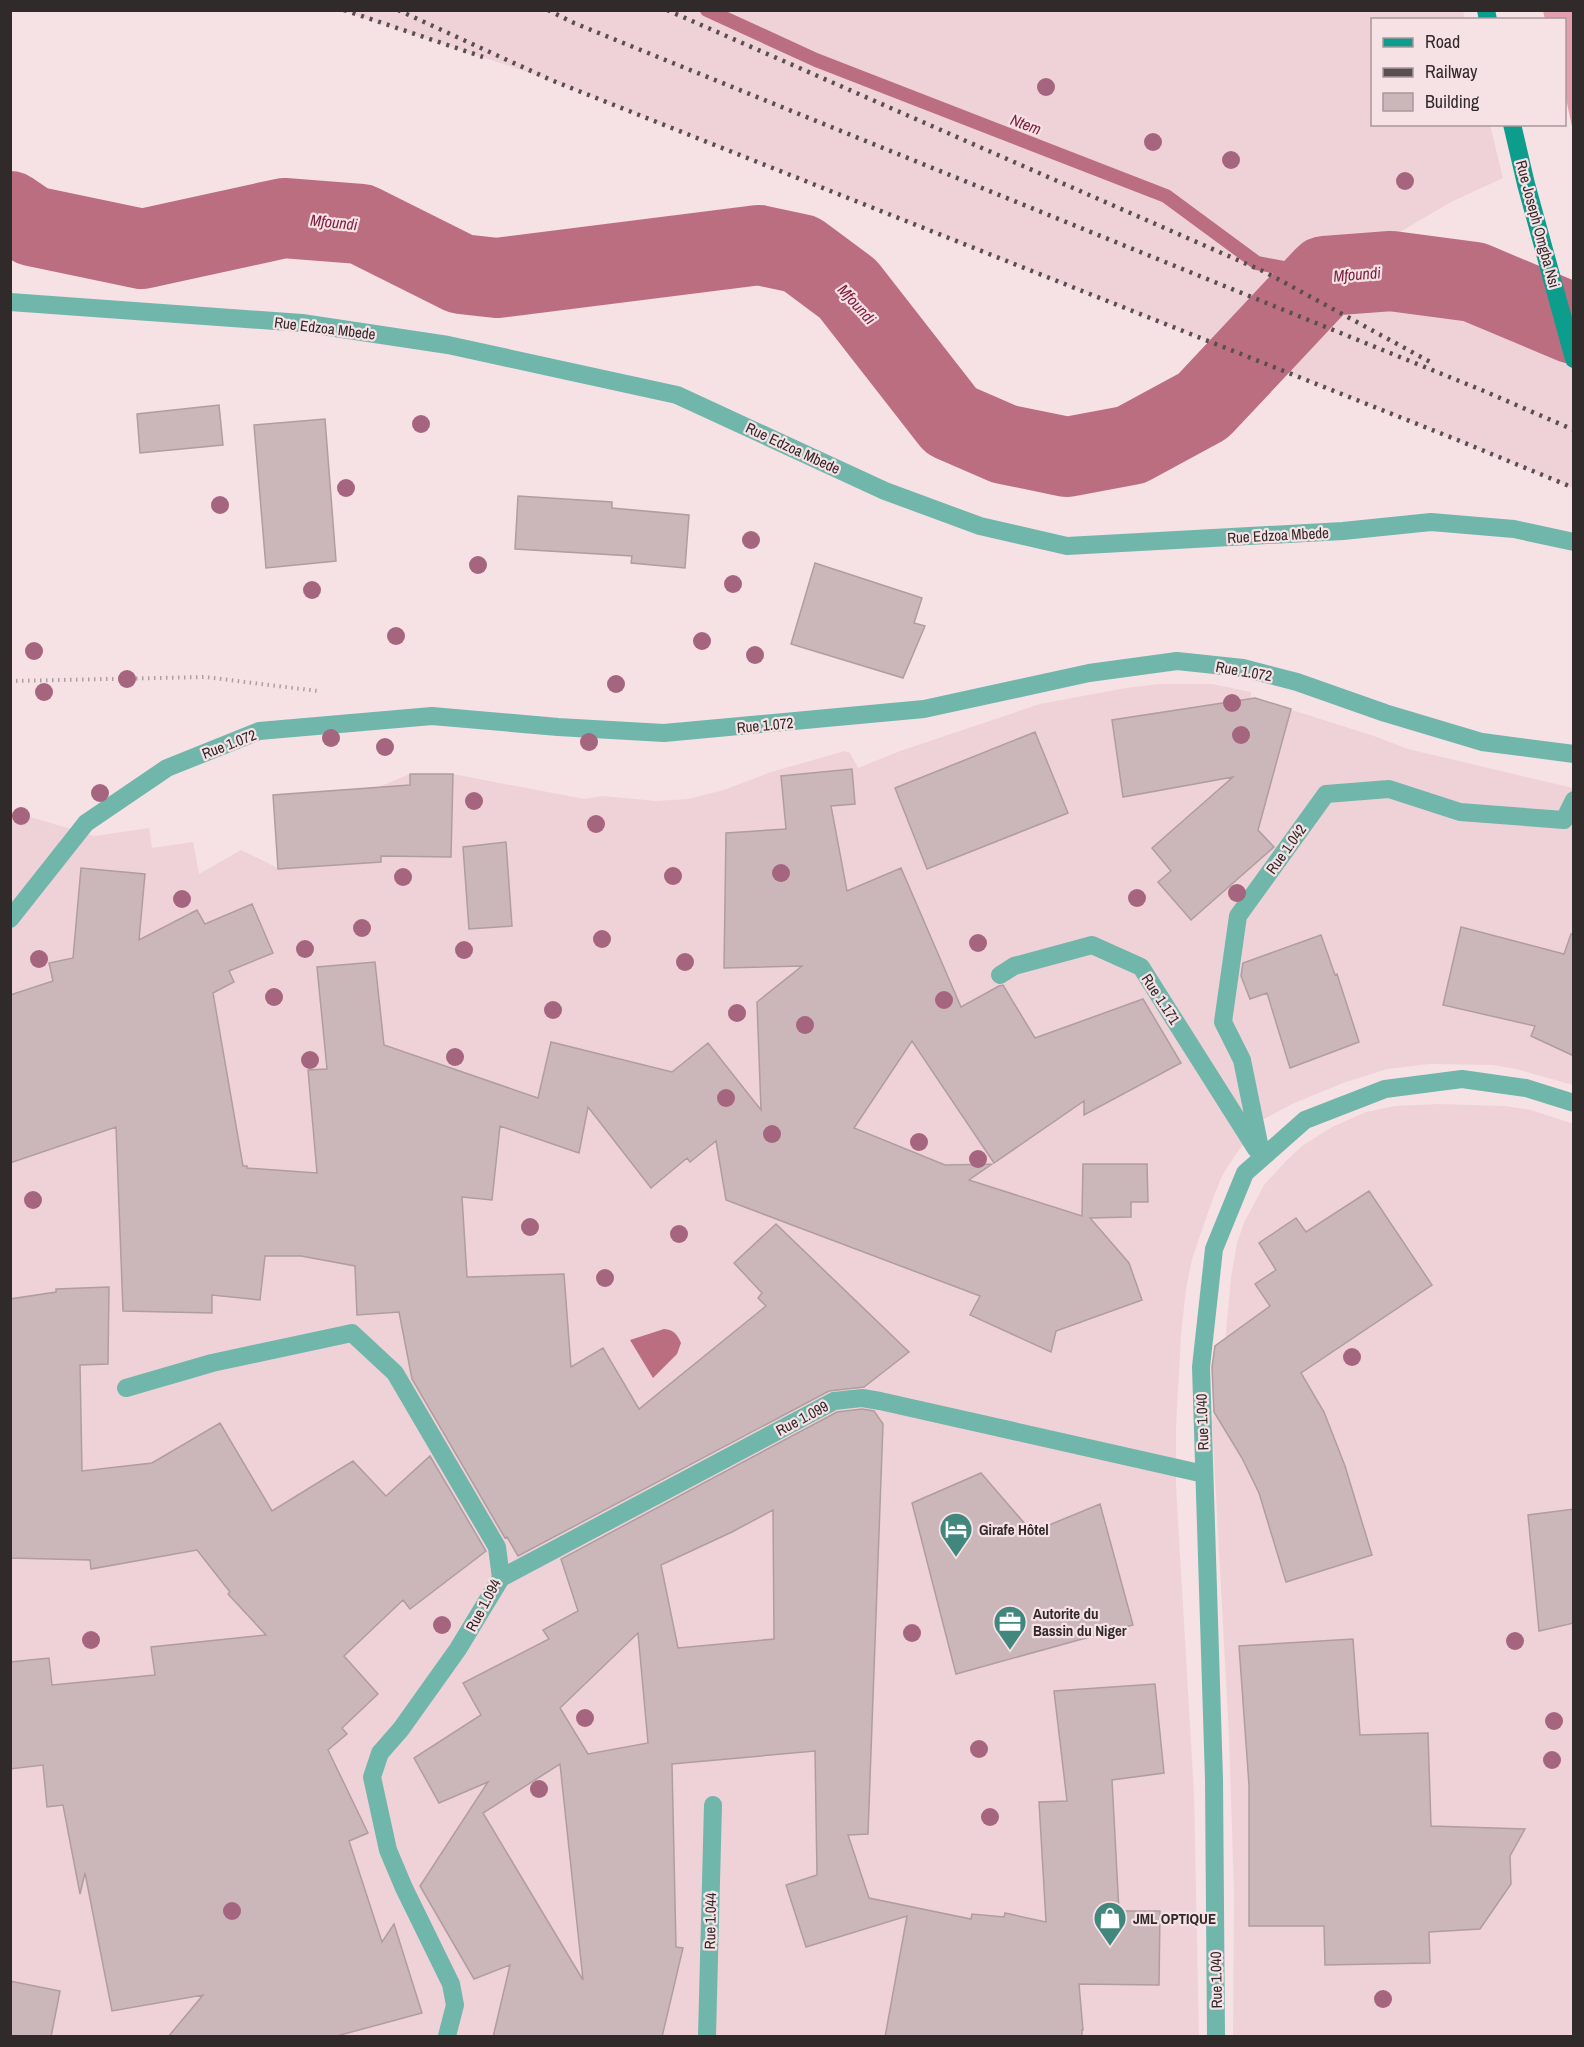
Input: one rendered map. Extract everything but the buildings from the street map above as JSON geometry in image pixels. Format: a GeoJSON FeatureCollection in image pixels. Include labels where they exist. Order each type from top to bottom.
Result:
{"type":"FeatureCollection","features":[{"type":"Feature","properties":{"kind":"main road","name":"Rue Joseph Omgba Nsi"},"geometry":{"type":"LineString","coordinates":[[1512,126],[1574,359]]}},
{"type":"Feature","properties":{"kind":"street","name":"Rue Edzoa Mbede"},"geometry":{"type":"LineString","coordinates":[[10,302],[302,323],[448,345],[677,395],[885,491],[980,526],[1067,546],[1343,531],[1431,522],[1514,529],[1574,542]]}},
{"type":"Feature","properties":{"kind":"street","name":"Rue 1.072"},"geometry":{"type":"LineString","coordinates":[[10,920],[86,823],[167,768],[259,731],[432,716],[664,734],[924,709],[1089,673],[1177,661],[1244,668],[1297,682],[1385,713],[1482,742],[1574,754]]}},
{"type":"Feature","properties":{"kind":"street","name":"Rue 1.042"},"geometry":{"type":"LineString","coordinates":[[1262,1158],[1242,1060],[1223,1022],[1238,916],[1326,794],[1389,789],[1460,812],[1564,819],[1574,800]]}},
{"type":"Feature","properties":{"kind":"street","name":"Rue 1.171"},"geometry":{"type":"LineString","coordinates":[[1000,975],[1014,966],[1092,945],[1141,967],[1262,1158]]}},
{"type":"Feature","properties":{"kind":"street","name":"Rue 1.040"},"geometry":{"type":"LineString","coordinates":[[1216,2037],[1214,1779],[1201,1367],[1214,1249],[1245,1173],[1305,1120],[1384,1089],[1462,1079],[1526,1088],[1574,1103]]}},
{"type":"Feature","properties":{"kind":"street","name":"Rue 1.094"},"geometry":{"type":"LineString","coordinates":[[126,1388],[212,1363],[352,1333],[395,1373],[497,1548],[501,1578],[458,1649],[401,1729],[380,1753],[372,1777],[388,1850],[451,1984],[455,2005],[447,2037]]}},
{"type":"Feature","properties":{"kind":"street","name":"Rue 1.099"},"geometry":{"type":"LineString","coordinates":[[501,1578],[834,1401],[862,1398],[880,1401],[1204,1474]]}},
{"type":"Feature","properties":{"kind":"street","name":"Rue 1.044"},"geometry":{"type":"LineString","coordinates":[[707,2037],[713,1805]]}},
{"type":"Feature","properties":{"kind":"path"},"geometry":{"type":"LineString","coordinates":[[10,681],[204,677],[328,692]]}},
{"type":"Feature","properties":{"kind":"shaded area"},"geometry":{"type":"Polygon","coordinates":[[[344,11],[1463,11],[1465,18],[1371,18],[1371,126],[1490,126],[1503,178],[1451,202],[1327,275],[1391,271],[1474,282],[1573,324],[1573,488],[1460,441],[551,80],[344,11]]]}},
{"type":"Feature","properties":{"kind":"shaded area"},"geometry":{"type":"Polygon","coordinates":[[[1543,11],[1573,11],[1573,131],[1566,99],[1566,18],[1545,18],[1543,11]]]}},
{"type":"Feature","properties":{"kind":"shaded area"},"geometry":{"type":"Polygon","coordinates":[[[1159,684],[1212,684],[1251,692],[1251,697],[1408,749],[1573,788],[1573,1085],[1493,1065],[1429,1064],[1387,1069],[1343,1083],[1292,1104],[1260,1121],[1234,1157],[1222,1176],[1192,1259],[1181,1335],[1176,1426],[1176,1486],[1194,1794],[1199,2036],[11,2036],[10,811],[95,836],[149,828],[152,848],[193,842],[199,874],[241,850],[278,868],[273,795],[376,788],[410,774],[453,774],[584,799],[602,796],[657,801],[688,799],[724,790],[771,772],[845,751],[850,753],[858,768],[900,751],[1040,704],[1159,684]]]}},
{"type":"Feature","properties":{"kind":"shaded area"},"geometry":{"type":"Polygon","coordinates":[[[1438,1104],[1505,1106],[1531,1110],[1574,1124],[1573,2036],[1233,2036],[1234,1892],[1229,1736],[1212,1422],[1223,1366],[1231,1278],[1237,1243],[1244,1223],[1264,1185],[1302,1146],[1332,1127],[1366,1112],[1395,1106],[1438,1104]]]}},
{"type":"Feature","properties":{"kind":"shaded area"},"geometry":{"type":"Polygon","coordinates":[[[664,1329],[675,1333],[681,1343],[677,1354],[653,1378],[630,1340],[664,1329]]]}},
{"type":"Feature","properties":{"kind":"waterway","name":"Ntem"},"geometry":{"type":"LineString","coordinates":[[707,10],[816,60],[1166,196],[1257,263],[1325,276]]}},
{"type":"Feature","properties":{"kind":"waterway","name":"Mfoundi"},"geometry":{"type":"LineString","coordinates":[[10,211],[32,226],[142,249],[284,218],[361,224],[461,274],[497,278],[759,245],[801,254],[848,289],[951,421],[1004,444],[1067,457],[1131,445],[1203,406],[1325,276],[1391,271],[1474,282],[1574,324]]}},
{"type":"Feature","properties":{"kind":"railway"},"geometry":{"type":"LineString","coordinates":[[344,10],[483,57]]}},
{"type":"Feature","properties":{"kind":"railway"},"geometry":{"type":"LineString","coordinates":[[398,10],[551,80],[1574,488]]}},
{"type":"Feature","properties":{"kind":"railway"},"geometry":{"type":"LineString","coordinates":[[548,10],[574,23],[1484,391],[1574,430]]}},
{"type":"Feature","properties":{"kind":"railway"},"geometry":{"type":"LineString","coordinates":[[667,10],[1265,272],[1434,364]]}},
{"type":"Feature","properties":{"kind":"place","name":"Girafe Hôtel"},"geometry":{"type":"Point","coordinates":[956,1558]}},
{"type":"Feature","properties":{"kind":"place","name":"Autorite du Bassin du Niger"},"geometry":{"type":"Point","coordinates":[1010,1651]}},
{"type":"Feature","properties":{"kind":"place","name":"JML OPTIQUE"},"geometry":{"type":"Point","coordinates":[1110,1947]}}]}
